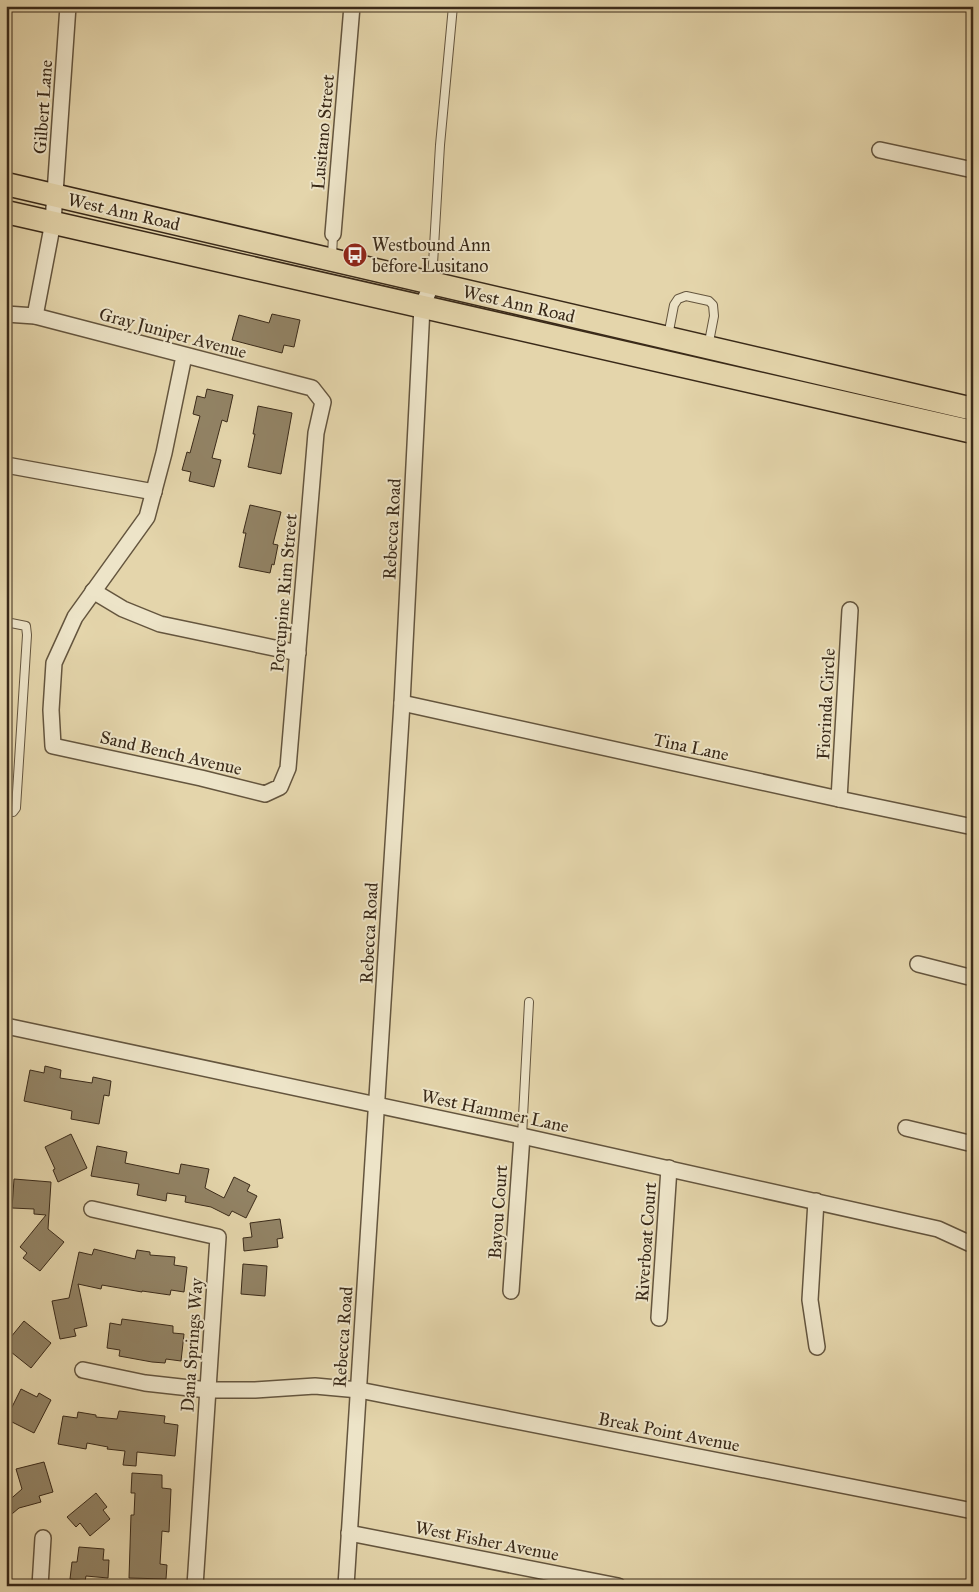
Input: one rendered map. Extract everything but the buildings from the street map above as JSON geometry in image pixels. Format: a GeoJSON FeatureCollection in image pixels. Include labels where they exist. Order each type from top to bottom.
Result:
{"type":"FeatureCollection","features":[{"type":"Feature","properties":{"kind":"main road","name":"West Ann Road"},"geometry":{"type":"LineString","coordinates":[[6,184],[54,209],[422,307],[973,432]]}},
{"type":"Feature","properties":{"kind":"main road","name":"West Ann Road"},"geometry":{"type":"LineString","coordinates":[[6,212],[54,209],[331,260],[973,409]]}},
{"type":"Feature","properties":{"kind":"main road"},"geometry":{"type":"LineString","coordinates":[[774,387],[777,364]]}},
{"type":"Feature","properties":{"kind":"street","name":"Gilbert Lane"},"geometry":{"type":"LineString","coordinates":[[35,316],[54,209],[68,6]]}},
{"type":"Feature","properties":{"kind":"street","name":"Lusitano Street"},"geometry":{"type":"LineString","coordinates":[[333,234],[352,6]]}},
{"type":"Feature","properties":{"kind":"street"},"geometry":{"type":"LineString","coordinates":[[880,150],[973,170]]}},
{"type":"Feature","properties":{"kind":"street","name":"Rebecca Road"},"geometry":{"type":"LineString","coordinates":[[346,1586],[402,702],[422,307],[432,283]]}},
{"type":"Feature","properties":{"kind":"street","name":"Gray Juniper Avenue"},"geometry":{"type":"LineString","coordinates":[[6,314],[35,316],[312,388],[323,402]]}},
{"type":"Feature","properties":{"kind":"street"},"geometry":{"type":"LineString","coordinates":[[184,356],[164,453],[147,517],[93,591],[123,610],[160,624],[298,653]]}},
{"type":"Feature","properties":{"kind":"street","name":"Porcupine Rim Street"},"geometry":{"type":"LineString","coordinates":[[280,787],[288,768],[316,433],[323,402]]}},
{"type":"Feature","properties":{"kind":"street"},"geometry":{"type":"LineString","coordinates":[[6,465],[154,492]]}},
{"type":"Feature","properties":{"kind":"street","name":"Sand Bench Avenue"},"geometry":{"type":"LineString","coordinates":[[93,591],[75,617],[54,663],[51,710],[53,746],[265,794],[280,787]]}},
{"type":"Feature","properties":{"kind":"street","name":"Fiorinda Circle"},"geometry":{"type":"LineString","coordinates":[[839,799],[850,610]]}},
{"type":"Feature","properties":{"kind":"street","name":"Tina Lane"},"geometry":{"type":"LineString","coordinates":[[402,702],[973,827]]}},
{"type":"Feature","properties":{"kind":"street"},"geometry":{"type":"LineString","coordinates":[[918,964],[973,978]]}},
{"type":"Feature","properties":{"kind":"street","name":"West Hammer Lane"},"geometry":{"type":"LineString","coordinates":[[6,1026],[816,1201],[938,1229],[973,1246]]}},
{"type":"Feature","properties":{"kind":"street"},"geometry":{"type":"LineString","coordinates":[[906,1128],[973,1144]]}},
{"type":"Feature","properties":{"kind":"street","name":"Bayou Court"},"geometry":{"type":"LineString","coordinates":[[511,1291],[522,1136]]}},
{"type":"Feature","properties":{"kind":"street","name":"Riverboat Court"},"geometry":{"type":"LineString","coordinates":[[660,1318],[669,1168]]}},
{"type":"Feature","properties":{"kind":"street"},"geometry":{"type":"LineString","coordinates":[[816,1201],[810,1300],[817,1347]]}},
{"type":"Feature","properties":{"kind":"street","name":"Dana Springs Way"},"geometry":{"type":"LineString","coordinates":[[92,1209],[218,1236],[195,1586]]}},
{"type":"Feature","properties":{"kind":"street","name":"Break Point Avenue"},"geometry":{"type":"LineString","coordinates":[[83,1370],[145,1383],[208,1390],[255,1390],[315,1386],[359,1390],[973,1511]]}},
{"type":"Feature","properties":{"kind":"street","name":"West Fisher Avenue"},"geometry":{"type":"LineString","coordinates":[[350,1532],[618,1586]]}},
{"type":"Feature","properties":{"kind":"street"},"geometry":{"type":"LineString","coordinates":[[40,1586],[43,1538]]}},
{"type":"Feature","properties":{"kind":"lane"},"geometry":{"type":"LineString","coordinates":[[432,283],[440,145],[453,6]]}},
{"type":"Feature","properties":{"kind":"lane","name":"Lusitano Street"},"geometry":{"type":"LineString","coordinates":[[331,260],[333,234]]}},
{"type":"Feature","properties":{"kind":"lane"},"geometry":{"type":"LineString","coordinates":[[667,339],[674,305],[678,299],[686,296],[709,301],[713,305],[714,316],[708,348]]}},
{"type":"Feature","properties":{"kind":"lane"},"geometry":{"type":"LineString","coordinates":[[6,622],[26,626],[27,635],[16,808],[13,812],[6,812]]}},
{"type":"Feature","properties":{"kind":"lane"},"geometry":{"type":"LineString","coordinates":[[522,1136],[529,1002]]}},
{"type":"Feature","properties":{"kind":"place","name":"Westbound Ann before Lusitano"},"geometry":{"type":"Point","coordinates":[355,255]}}]}
